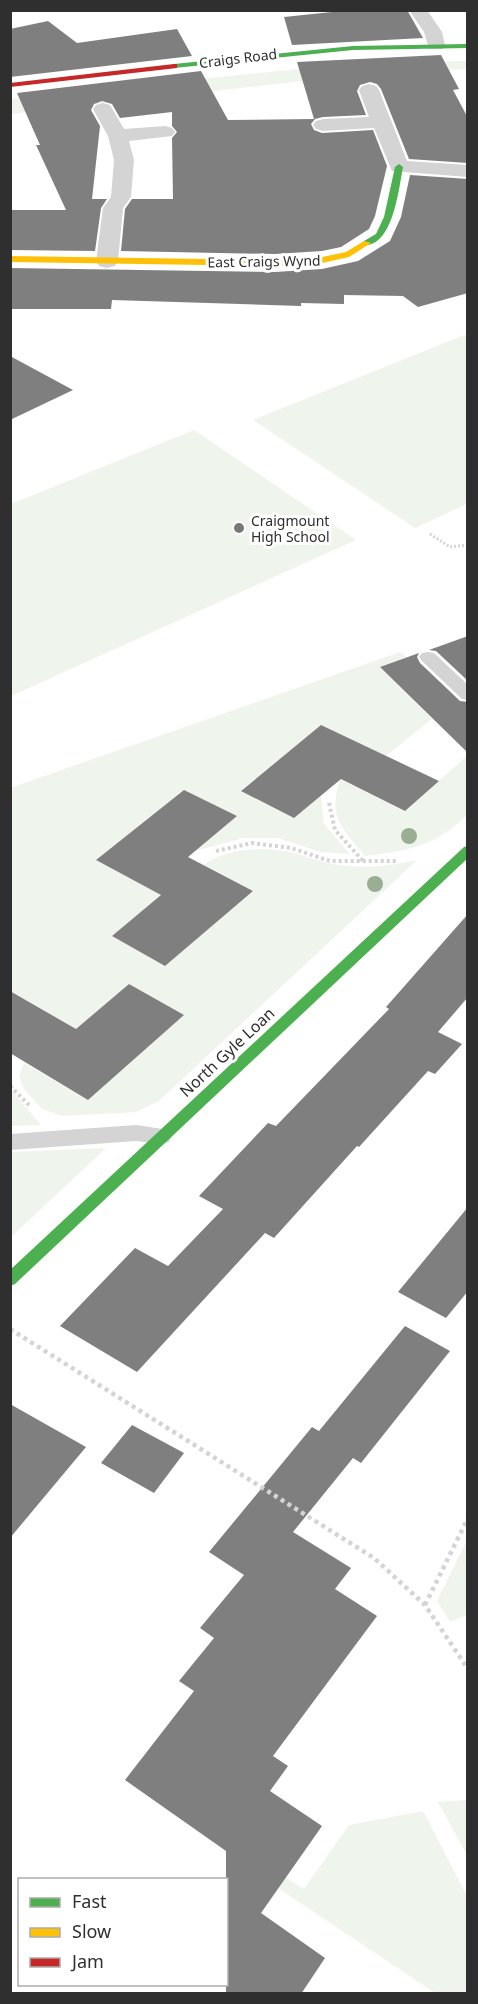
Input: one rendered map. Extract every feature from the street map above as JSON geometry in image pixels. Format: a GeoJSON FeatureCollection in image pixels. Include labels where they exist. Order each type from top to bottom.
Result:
{"type":"FeatureCollection","features":[{"type":"Feature","properties":{"kind":"street"},"geometry":{"type":"LineString","coordinates":[[418,10],[433,32],[436,45]]}},
{"type":"Feature","properties":{"kind":"street","name":"Craigs Road"},"geometry":{"type":"LineString","coordinates":[[10,85],[332,47],[468,46]]}},
{"type":"Feature","properties":{"kind":"street"},"geometry":{"type":"LineString","coordinates":[[369,90],[399,168],[468,171]]}},
{"type":"Feature","properties":{"kind":"street"},"geometry":{"type":"LineString","coordinates":[[103,109],[118,136],[124,160],[121,197],[113,208],[107,261]]}},
{"type":"Feature","properties":{"kind":"street"},"geometry":{"type":"LineString","coordinates":[[323,124],[381,122]]}},
{"type":"Feature","properties":{"kind":"street"},"geometry":{"type":"LineString","coordinates":[[118,136],[165,132]]}},
{"type":"Feature","properties":{"kind":"street","name":"East Craigs Wynd"},"geometry":{"type":"LineString","coordinates":[[10,259],[275,263],[322,260],[349,254],[380,235],[388,217],[399,168]]}},
{"type":"Feature","properties":{"kind":"street","name":"North Gyle Loan"},"geometry":{"type":"LineString","coordinates":[[10,1280],[468,850]]}},
{"type":"Feature","properties":{"kind":"lane"},"geometry":{"type":"LineString","coordinates":[[428,657],[468,695]]}},
{"type":"Feature","properties":{"kind":"lane"},"geometry":{"type":"LineString","coordinates":[[10,1142],[136,1133],[161,1136]]}},
{"type":"Feature","properties":{"kind":"path"},"geometry":{"type":"LineString","coordinates":[[430,534],[450,547],[468,546]]}},
{"type":"Feature","properties":{"kind":"path"},"geometry":{"type":"LineString","coordinates":[[329,802],[335,830],[364,862]]}},
{"type":"Feature","properties":{"kind":"path"},"geometry":{"type":"LineString","coordinates":[[216,851],[252,843],[291,848],[330,861],[408,861],[446,869]]}},
{"type":"Feature","properties":{"kind":"path"},"geometry":{"type":"LineString","coordinates":[[10,1329],[374,1558],[425,1605],[468,1669]]}},
{"type":"Feature","properties":{"kind":"path"},"geometry":{"type":"LineString","coordinates":[[425,1605],[468,1518]]}},
{"type":"Feature","properties":{"kind":"shaded area"},"geometry":{"type":"Polygon","coordinates":[[[467,61],[467,69],[372,73],[11,114],[10,99],[363,62],[467,61]]]}},
{"type":"Feature","properties":{"kind":"shaded area"},"geometry":{"type":"Polygon","coordinates":[[[467,334],[467,504],[415,528],[253,420],[467,334]]]}},
{"type":"Feature","properties":{"kind":"shaded area"},"geometry":{"type":"Polygon","coordinates":[[[194,430],[356,540],[11,696],[11,504],[194,430]]]}},
{"type":"Feature","properties":{"kind":"shaded area"},"geometry":{"type":"Polygon","coordinates":[[[400,652],[407,657],[380,667],[432,719],[386,756],[321,725],[241,790],[321,796],[324,824],[350,854],[320,852],[278,838],[243,838],[195,851],[236,816],[184,790],[96,860],[161,895],[112,936],[165,966],[253,891],[204,865],[212,860],[232,852],[254,849],[293,853],[332,864],[357,867],[383,866],[417,860],[160,1100],[137,1112],[62,1116],[42,1109],[24,1089],[19,1076],[24,1063],[88,1100],[183,1015],[129,984],[76,1029],[11,991],[10,788],[400,652]]]}},
{"type":"Feature","properties":{"kind":"shaded area"},"geometry":{"type":"Polygon","coordinates":[[[467,756],[467,815],[443,834],[409,849],[365,856],[343,829],[336,813],[335,803],[340,779],[405,811],[467,756]]]}},
{"type":"Feature","properties":{"kind":"shaded area"},"geometry":{"type":"Polygon","coordinates":[[[11,1090],[41,1125],[11,1126],[11,1090]]]}},
{"type":"Feature","properties":{"kind":"shaded area"},"geometry":{"type":"Polygon","coordinates":[[[106,1148],[11,1237],[11,1152],[106,1148]]]}},
{"type":"Feature","properties":{"kind":"shaded area"},"geometry":{"type":"Polygon","coordinates":[[[467,1540],[467,1615],[450,1622],[437,1601],[467,1540]]]}},
{"type":"Feature","properties":{"kind":"shaded area"},"geometry":{"type":"Polygon","coordinates":[[[468,1800],[467,1855],[438,1802],[468,1800]]]}},
{"type":"Feature","properties":{"kind":"shaded area"},"geometry":{"type":"Polygon","coordinates":[[[423,1811],[467,1896],[467,1993],[435,1993],[278,1888],[285,1877],[304,1889],[349,1825],[423,1811]]]}},
{"type":"Feature","properties":{"kind":"building"},"geometry":{"type":"Polygon","coordinates":[[[351,10],[407,10],[423,38],[292,45],[284,17],[351,10]]]}},
{"type":"Feature","properties":{"kind":"building"},"geometry":{"type":"Polygon","coordinates":[[[48,21],[77,43],[177,29],[192,56],[10,77],[10,29],[48,21]]]}},
{"type":"Feature","properties":{"kind":"building"},"geometry":{"type":"Polygon","coordinates":[[[441,55],[459,89],[453,90],[468,118],[468,163],[409,159],[381,89],[377,84],[370,82],[360,85],[357,91],[366,115],[323,117],[315,119],[311,124],[314,130],[322,133],[373,130],[387,166],[375,216],[369,229],[341,247],[322,251],[275,254],[121,251],[125,209],[132,199],[173,199],[172,138],[177,132],[172,126],[172,112],[120,118],[112,104],[102,101],[94,104],[91,110],[100,126],[92,199],[107,199],[101,208],[95,251],[10,250],[10,210],[66,210],[36,145],[40,145],[17,93],[201,71],[228,120],[314,119],[297,62],[441,55]]]}},
{"type":"Feature","properties":{"kind":"building"},"geometry":{"type":"Polygon","coordinates":[[[410,175],[468,179],[468,293],[418,307],[403,296],[344,295],[344,304],[301,303],[301,306],[112,300],[111,309],[10,309],[10,268],[275,272],[322,269],[358,261],[390,241],[401,217],[410,175]]]}},
{"type":"Feature","properties":{"kind":"building"},"geometry":{"type":"Polygon","coordinates":[[[10,356],[73,390],[10,420],[10,356]]]}},
{"type":"Feature","properties":{"kind":"building"},"geometry":{"type":"Polygon","coordinates":[[[468,636],[468,681],[436,651],[429,650],[468,636]]]}},
{"type":"Feature","properties":{"kind":"building"},"geometry":{"type":"Polygon","coordinates":[[[419,653],[417,657],[420,663],[460,701],[468,702],[468,753],[380,667],[419,653]]]}},
{"type":"Feature","properties":{"kind":"building"},"geometry":{"type":"Polygon","coordinates":[[[321,725],[439,781],[405,811],[341,779],[294,818],[241,791],[321,725]]]}},
{"type":"Feature","properties":{"kind":"building"},"geometry":{"type":"Polygon","coordinates":[[[184,790],[237,816],[188,857],[253,891],[165,966],[112,936],[161,895],[96,860],[184,790]]]}},
{"type":"Feature","properties":{"kind":"building"},"geometry":{"type":"Polygon","coordinates":[[[468,914],[468,997],[438,1032],[462,1044],[435,1074],[428,1071],[274,1238],[265,1233],[137,1372],[60,1326],[135,1248],[168,1266],[223,1209],[199,1196],[268,1123],[276,1126],[389,1009],[386,1007],[468,914]]]}},
{"type":"Feature","properties":{"kind":"building"},"geometry":{"type":"Polygon","coordinates":[[[129,984],[184,1015],[88,1100],[10,1053],[10,991],[76,1029],[129,984]]]}},
{"type":"Feature","properties":{"kind":"building"},"geometry":{"type":"Polygon","coordinates":[[[468,1207],[468,1291],[446,1318],[398,1292],[468,1207]]]}},
{"type":"Feature","properties":{"kind":"building"},"geometry":{"type":"Polygon","coordinates":[[[405,1326],[450,1351],[361,1463],[353,1458],[293,1532],[351,1568],[335,1589],[377,1616],[273,1756],[288,1766],[270,1791],[322,1826],[261,1913],[325,1958],[301,1994],[226,1994],[226,1986],[228,1986],[228,1878],[226,1878],[226,1851],[125,1780],[194,1691],[179,1681],[214,1638],[200,1628],[244,1575],[209,1552],[312,1427],[319,1431],[405,1326]]]}},
{"type":"Feature","properties":{"kind":"building"},"geometry":{"type":"Polygon","coordinates":[[[10,1404],[86,1447],[10,1538],[10,1404]]]}},
{"type":"Feature","properties":{"kind":"building"},"geometry":{"type":"Polygon","coordinates":[[[132,1425],[184,1453],[154,1493],[101,1463],[132,1425]]]}},
{"type":"Feature","properties":{"kind":"traffic: fast"},"geometry":{"type":"LineString","coordinates":[[174,66],[353,48],[468,46]]}},
{"type":"Feature","properties":{"kind":"traffic: fast"},"geometry":{"type":"LineString","coordinates":[[367,243],[380,235],[388,217],[399,167]]}},
{"type":"Feature","properties":{"kind":"traffic: fast"},"geometry":{"type":"LineString","coordinates":[[10,1280],[468,850]]}},
{"type":"Feature","properties":{"kind":"traffic: slow"},"geometry":{"type":"LineString","coordinates":[[10,259],[275,263],[322,260],[349,254],[367,243]]}},
{"type":"Feature","properties":{"kind":"traffic: jam"},"geometry":{"type":"LineString","coordinates":[[10,85],[174,66]]}},
{"type":"Feature","properties":{"kind":"place","name":"Craigmount High School"},"geometry":{"type":"Point","coordinates":[239,528]}}]}
